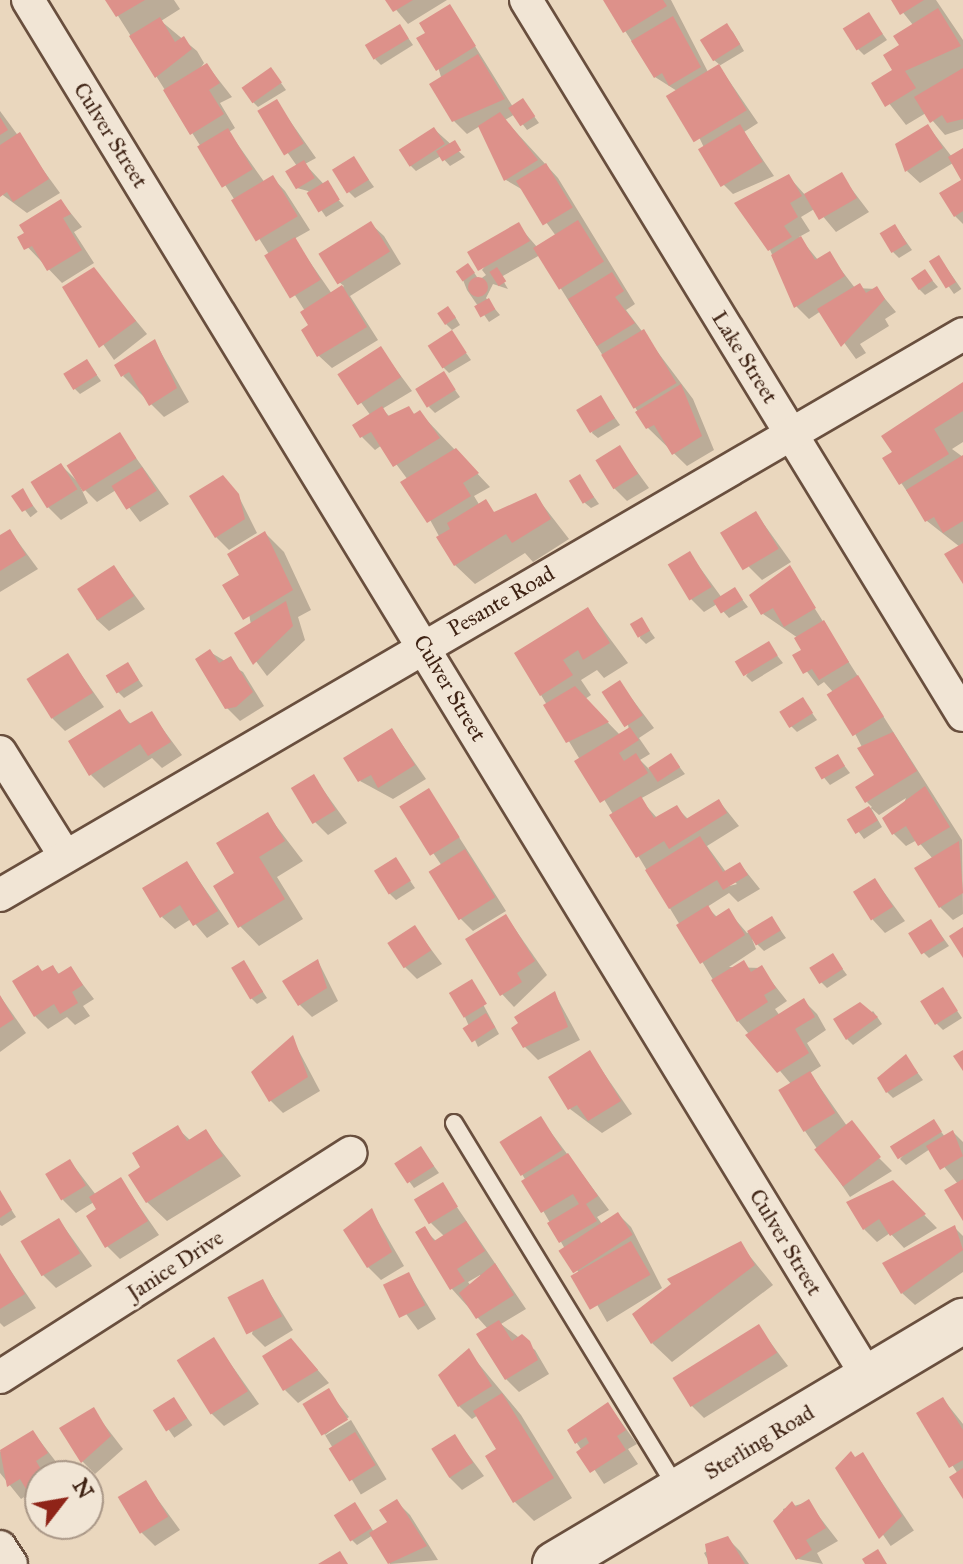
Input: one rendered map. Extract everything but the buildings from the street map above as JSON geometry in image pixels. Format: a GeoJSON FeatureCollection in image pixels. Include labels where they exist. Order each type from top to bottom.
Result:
{"type":"FeatureCollection","features":[{"type":"Feature","properties":{"kind":"street","name":"Culver Street"},"geometry":{"type":"LineString","coordinates":[[28,0],[868,1377]]}},
{"type":"Feature","properties":{"kind":"street","name":"Lake Street"},"geometry":{"type":"LineString","coordinates":[[526,0],[963,715]]}},
{"type":"Feature","properties":{"kind":"street","name":"Pesante Road"},"geometry":{"type":"LineString","coordinates":[[0,895],[424,645],[793,435],[963,334]]}},
{"type":"Feature","properties":{"kind":"street"},"geometry":{"type":"LineString","coordinates":[[0,752],[65,856]]}},
{"type":"Feature","properties":{"kind":"street","name":"Janice Drive"},"geometry":{"type":"LineString","coordinates":[[0,1377],[350,1153]]}},
{"type":"Feature","properties":{"kind":"street","name":"Sterling Road"},"geometry":{"type":"LineString","coordinates":[[555,1564],[963,1321]]}},
{"type":"Feature","properties":{"kind":"street"},"geometry":{"type":"LineString","coordinates":[[0,1547],[11,1564]]}},
{"type":"Feature","properties":{"kind":"lane"},"geometry":{"type":"LineString","coordinates":[[454,1123],[678,1490]]}}]}
